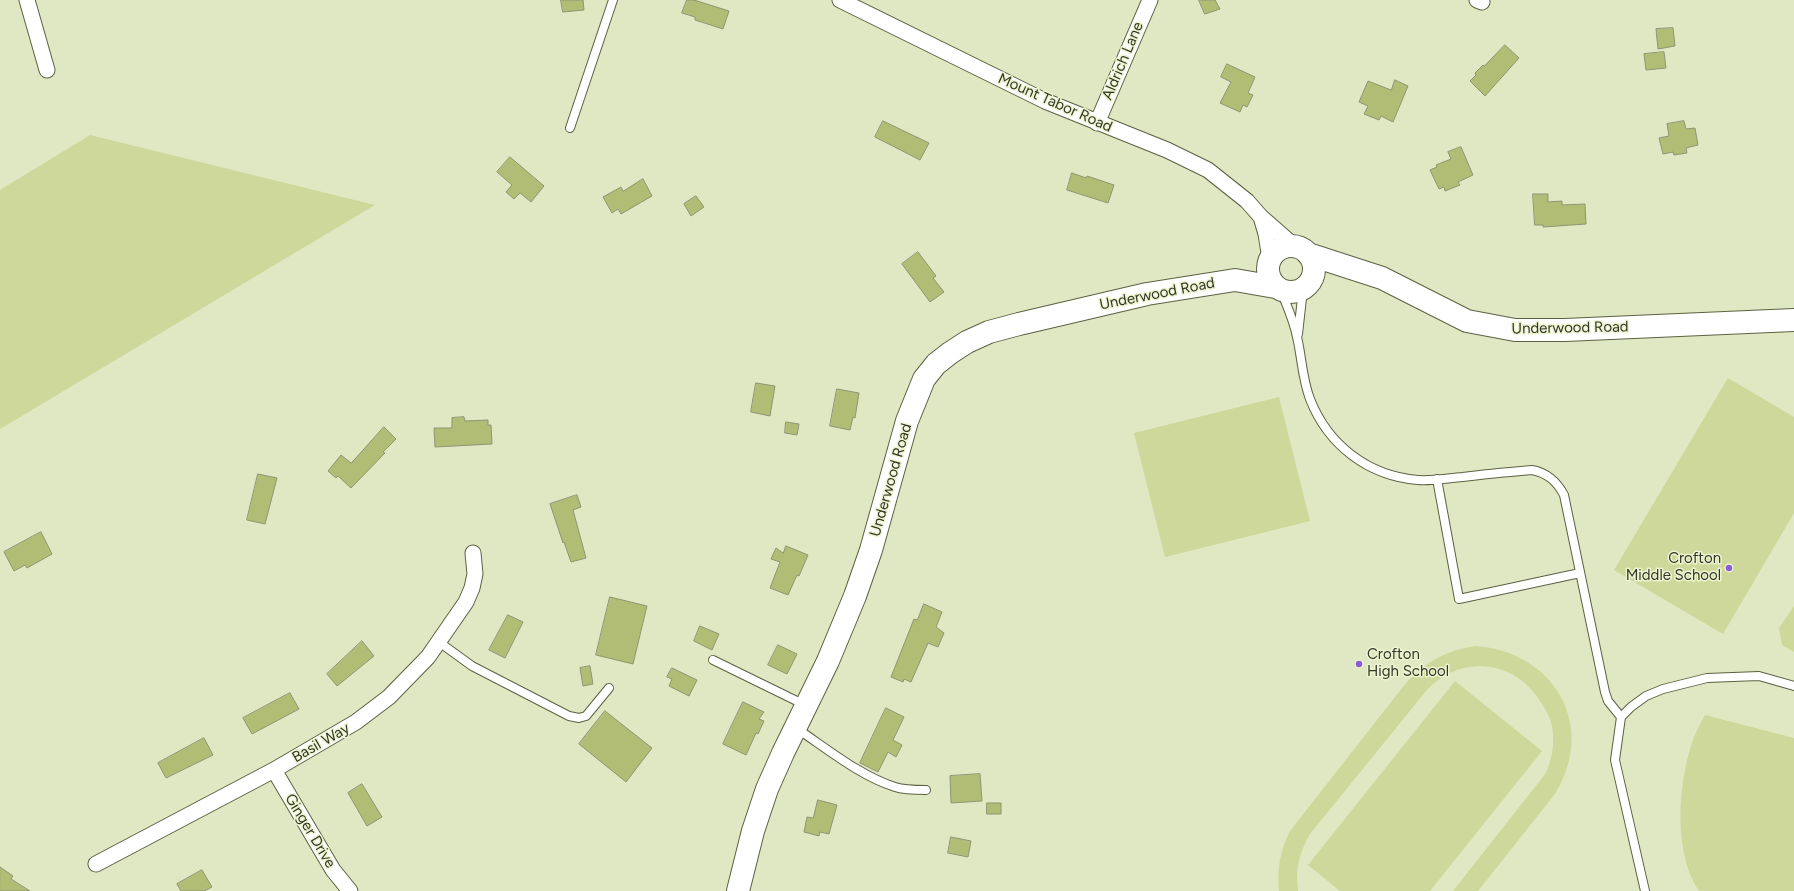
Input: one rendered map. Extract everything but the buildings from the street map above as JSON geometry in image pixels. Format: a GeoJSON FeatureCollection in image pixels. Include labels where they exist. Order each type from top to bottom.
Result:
{"type":"FeatureCollection","features":[{"type":"Feature","properties":{"kind":"street"},"geometry":{"type":"LineString","coordinates":[[27,0],[47,70]]}},
{"type":"Feature","properties":{"kind":"street","name":"Mount Tabor Road"},"geometry":{"type":"LineString","coordinates":[[840,0],[1045,102],[1167,150],[1208,170],[1247,201],[1261,217],[1301,250]]}},
{"type":"Feature","properties":{"kind":"street","name":"Aldrich Lane"},"geometry":{"type":"LineString","coordinates":[[1097,123],[1150,0]]}},
{"type":"Feature","properties":{"kind":"street","name":"Mount Tabor Road"},"geometry":{"type":"LineString","coordinates":[[1261,217],[1266,234],[1269,260]]}},
{"type":"Feature","properties":{"kind":"street"},"geometry":{"type":"LineString","coordinates":[[1306,286],[1313,277],[1314,269],[1312,261],[1301,250],[1279,249],[1269,260],[1268,275],[1278,289],[1289,293],[1306,286],[1358,270]]}},
{"type":"Feature","properties":{"kind":"street","name":"Underwood Road"},"geometry":{"type":"LineString","coordinates":[[1301,250],[1382,278],[1467,321],[1515,330],[1565,330],[1794,320]]}},
{"type":"Feature","properties":{"kind":"street","name":"Underwood Road"},"geometry":{"type":"LineString","coordinates":[[1235,280],[1269,260]]}},
{"type":"Feature","properties":{"kind":"street","name":"Underwood Road"},"geometry":{"type":"LineString","coordinates":[[738,891],[753,831],[763,803],[782,753],[834,646],[855,596],[871,550],[907,421],[924,379],[936,364],[950,352],[989,332],[1147,294],[1235,280],[1278,289]]}},
{"type":"Feature","properties":{"kind":"street","name":"Basil Way"},"geometry":{"type":"LineString","coordinates":[[96,864],[274,770],[356,722],[384,702],[411,676],[439,642],[466,602],[472,588],[475,574],[473,553]]}},
{"type":"Feature","properties":{"kind":"street","name":"Ginger Drive"},"geometry":{"type":"LineString","coordinates":[[274,770],[334,870],[350,891]]}},
{"type":"Feature","properties":{"kind":"lane"},"geometry":{"type":"LineString","coordinates":[[570,128],[613,0]]}},
{"type":"Feature","properties":{"kind":"lane"},"geometry":{"type":"LineString","coordinates":[[1297,336],[1306,286]]}},
{"type":"Feature","properties":{"kind":"lane"},"geometry":{"type":"LineString","coordinates":[[1278,289],[1297,336],[1304,379],[1310,398],[1317,414],[1335,440],[1346,452],[1379,471],[1404,478],[1418,480],[1437,479],[1532,470],[1541,472],[1551,478],[1559,486],[1564,495],[1605,692],[1608,701],[1621,717]]}},
{"type":"Feature","properties":{"kind":"lane"},"geometry":{"type":"LineString","coordinates":[[1437,479],[1459,599],[1580,573]]}},
{"type":"Feature","properties":{"kind":"lane"},"geometry":{"type":"LineString","coordinates":[[439,642],[472,666],[569,716],[579,718],[586,716],[609,688]]}},
{"type":"Feature","properties":{"kind":"lane"},"geometry":{"type":"LineString","coordinates":[[713,660],[806,706]]}},
{"type":"Feature","properties":{"kind":"lane"},"geometry":{"type":"LineString","coordinates":[[1645,891],[1615,760],[1621,717],[1631,707],[1646,696],[1663,689],[1707,678],[1759,676],[1794,686]]}},
{"type":"Feature","properties":{"kind":"lane"},"geometry":{"type":"LineString","coordinates":[[795,727],[859,769],[883,782],[896,788],[926,790]]}},
{"type":"Feature","properties":{"kind":"green space"},"geometry":{"type":"Polygon","coordinates":[[[90,135],[375,205],[0,429],[0,190],[90,135]]]}},
{"type":"Feature","properties":{"kind":"green space"},"geometry":{"type":"Polygon","coordinates":[[[1728,378],[1794,417],[1794,513],[1723,634],[1614,570],[1728,378]]]}},
{"type":"Feature","properties":{"kind":"green space"},"geometry":{"type":"Polygon","coordinates":[[[1279,397],[1310,521],[1165,557],[1134,433],[1279,397]]]}},
{"type":"Feature","properties":{"kind":"green space"},"geometry":{"type":"Polygon","coordinates":[[[1794,606],[1794,652],[1782,645],[1779,628],[1794,606]]]}},
{"type":"Feature","properties":{"kind":"green space"},"geometry":{"type":"Polygon","coordinates":[[[1475,646],[1503,651],[1526,662],[1546,677],[1560,696],[1569,718],[1572,742],[1567,768],[1555,794],[1478,891],[1453,891],[1546,773],[1551,759],[1553,745],[1553,730],[1549,717],[1540,701],[1529,687],[1516,677],[1501,670],[1486,666],[1470,667],[1454,671],[1440,679],[1426,691],[1310,834],[1303,848],[1299,862],[1297,876],[1298,891],[1279,891],[1278,875],[1280,860],[1290,831],[1406,683],[1421,669],[1437,658],[1455,651],[1475,646]]]}},
{"type":"Feature","properties":{"kind":"green space"},"geometry":{"type":"Polygon","coordinates":[[[1455,681],[1542,751],[1430,891],[1340,891],[1308,865],[1455,681]]]}},
{"type":"Feature","properties":{"kind":"green space"},"geometry":{"type":"Polygon","coordinates":[[[1705,715],[1794,738],[1794,891],[1699,891],[1685,858],[1680,818],[1681,798],[1687,760],[1699,725],[1705,715]]]}},
{"type":"Feature","properties":{"kind":"place","name":"Crofton Middle School"},"geometry":{"type":"Point","coordinates":[1729,568]}},
{"type":"Feature","properties":{"kind":"place","name":"Crofton High School"},"geometry":{"type":"Point","coordinates":[1359,664]}}]}
